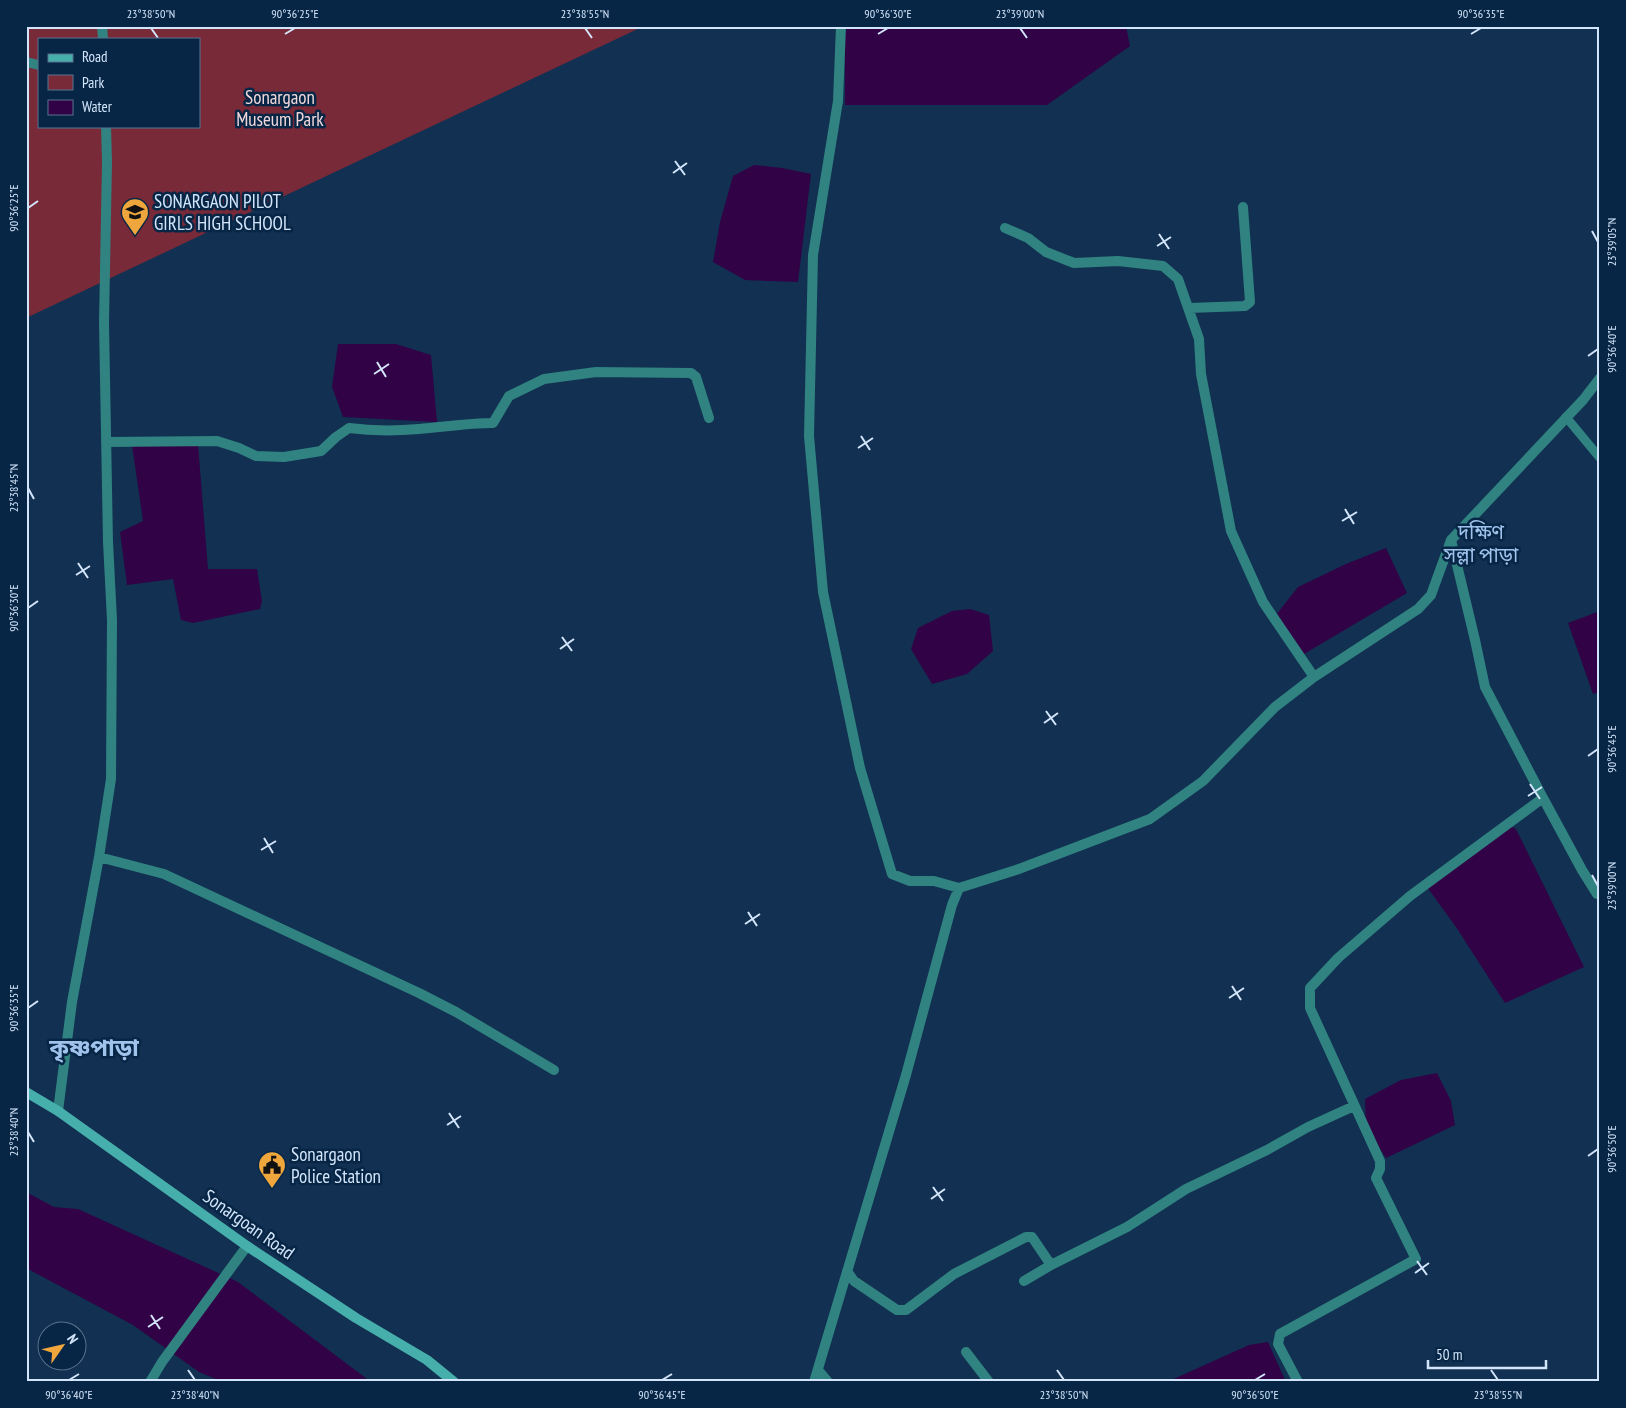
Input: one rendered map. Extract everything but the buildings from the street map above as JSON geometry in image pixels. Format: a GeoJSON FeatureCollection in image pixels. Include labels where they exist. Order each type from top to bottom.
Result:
{"type":"FeatureCollection","features":[{"type":"Feature","properties":{"kind":"main road","name":"Sonargoan Road"},"geometry":{"type":"LineString","coordinates":[[26,1092],[58,1111],[247,1246],[356,1318],[427,1360],[454,1382]]}},
{"type":"Feature","properties":{"kind":"street"},"geometry":{"type":"LineString","coordinates":[[841,26],[838,101],[813,255],[809,436],[823,592],[860,768],[892,874],[910,881],[934,881],[959,888],[1016,870],[1150,819],[1203,781],[1275,707],[1314,677],[1418,609],[1431,595],[1451,540],[1583,400],[1600,378]]}},
{"type":"Feature","properties":{"kind":"street"},"geometry":{"type":"LineString","coordinates":[[58,1111],[72,1002],[99,857],[111,779],[112,620],[108,542],[104,323],[106,128]]}},
{"type":"Feature","properties":{"kind":"street"},"geometry":{"type":"LineString","coordinates":[[1189,308],[1245,306],[1250,302],[1243,207]]}},
{"type":"Feature","properties":{"kind":"street"},"geometry":{"type":"LineString","coordinates":[[1004,228],[1028,238],[1046,252],[1074,263],[1118,261],[1163,266],[1178,279],[1199,339],[1201,374],[1231,531],[1263,602],[1314,677]]}},
{"type":"Feature","properties":{"kind":"street"},"geometry":{"type":"LineString","coordinates":[[106,442],[217,441],[256,456],[284,457],[321,451],[349,428],[418,429],[493,422],[509,396],[544,380],[596,372],[691,373],[696,377],[709,418]]}},
{"type":"Feature","properties":{"kind":"street"},"geometry":{"type":"LineString","coordinates":[[1451,540],[1485,687],[1543,798],[1597,894]]}},
{"type":"Feature","properties":{"kind":"street"},"geometry":{"type":"LineString","coordinates":[[1298,1382],[1278,1344],[1280,1334],[1416,1259],[1376,1178],[1380,1169],[1380,1161],[1310,1008],[1310,988],[1338,958],[1410,896],[1543,798]]}},
{"type":"Feature","properties":{"kind":"street"},"geometry":{"type":"LineString","coordinates":[[99,857],[164,874],[419,993],[456,1012],[554,1070]]}},
{"type":"Feature","properties":{"kind":"street"},"geometry":{"type":"LineString","coordinates":[[814,1382],[906,1075],[952,905],[959,888]]}},
{"type":"Feature","properties":{"kind":"street"},"geometry":{"type":"LineString","coordinates":[[1024,1281],[1127,1226],[1186,1189],[1267,1150],[1308,1127],[1354,1106]]}},
{"type":"Feature","properties":{"kind":"street"},"geometry":{"type":"LineString","coordinates":[[848,1270],[854,1281],[897,1310],[906,1310],[954,1274],[1026,1237],[1032,1237],[1052,1265]]}},
{"type":"Feature","properties":{"kind":"street"},"geometry":{"type":"LineString","coordinates":[[150,1382],[162,1362],[247,1246]]}},
{"type":"Feature","properties":{"kind":"street"},"geometry":{"type":"LineString","coordinates":[[966,1352],[989,1382]]}},
{"type":"Feature","properties":{"kind":"street"},"geometry":{"type":"LineString","coordinates":[[818,1370],[828,1382]]}},
{"type":"Feature","properties":{"kind":"lane"},"geometry":{"type":"LineString","coordinates":[[1566,417],[1600,458]]}},
{"type":"Feature","properties":{"kind":"green space","name":"Sonargaon Museum Park"},"geometry":{"type":"Polygon","coordinates":[[[26,26],[644,26],[26,318],[26,26]]]}},
{"type":"Feature","properties":{"kind":"water"},"geometry":{"type":"Polygon","coordinates":[[[845,26],[1126,26],[1130,46],[1047,105],[845,105],[845,26]]]}},
{"type":"Feature","properties":{"kind":"water"},"geometry":{"type":"Polygon","coordinates":[[[754,165],[811,174],[798,282],[745,280],[713,262],[720,222],[733,176],[754,165]]]}},
{"type":"Feature","properties":{"kind":"water"},"geometry":{"type":"Polygon","coordinates":[[[338,344],[396,344],[431,355],[437,422],[343,417],[332,387],[338,344]]]}},
{"type":"Feature","properties":{"kind":"water"},"geometry":{"type":"Polygon","coordinates":[[[198,444],[208,569],[257,569],[262,601],[260,609],[193,623],[181,620],[173,579],[127,585],[120,532],[143,521],[132,445],[198,444]]]}},
{"type":"Feature","properties":{"kind":"water"},"geometry":{"type":"Polygon","coordinates":[[[1386,548],[1407,593],[1304,654],[1276,615],[1298,587],[1346,564],[1386,548]]]}},
{"type":"Feature","properties":{"kind":"water"},"geometry":{"type":"Polygon","coordinates":[[[970,609],[989,615],[993,651],[967,674],[932,684],[911,649],[918,628],[952,611],[970,609]]]}},
{"type":"Feature","properties":{"kind":"water"},"geometry":{"type":"Polygon","coordinates":[[[1600,611],[1600,692],[1593,694],[1568,623],[1600,611]]]}},
{"type":"Feature","properties":{"kind":"water"},"geometry":{"type":"Polygon","coordinates":[[[1510,826],[1516,829],[1584,967],[1505,1003],[1456,927],[1427,887],[1510,826]]]}},
{"type":"Feature","properties":{"kind":"water"},"geometry":{"type":"Polygon","coordinates":[[[1437,1073],[1451,1101],[1455,1125],[1386,1158],[1366,1127],[1365,1099],[1401,1080],[1437,1073]]]}},
{"type":"Feature","properties":{"kind":"water"},"geometry":{"type":"Polygon","coordinates":[[[26,1192],[54,1207],[78,1209],[238,1282],[371,1382],[223,1382],[199,1372],[133,1325],[26,1268],[26,1192]]]}},
{"type":"Feature","properties":{"kind":"water"},"geometry":{"type":"Polygon","coordinates":[[[1268,1342],[1286,1382],[1167,1382],[1249,1345],[1268,1342]]]}},
{"type":"Feature","properties":{"kind":"place","name":"SONARGAON PILOT GIRLS HIGH SCHOOL"},"geometry":{"type":"Point","coordinates":[135,236]}},
{"type":"Feature","properties":{"kind":"place","name":"Sonargaon Police Station"},"geometry":{"type":"Point","coordinates":[272,1189]}},
{"type":"Feature","properties":{"kind":"district","name":"দক্ষিণ সল্লা পাড়া"},"geometry":{"type":"Point","coordinates":[1481,544]}},
{"type":"Feature","properties":{"kind":"district","name":"কৃষ্ণপাড়া"},"geometry":{"type":"Point","coordinates":[94,1047]}}]}
